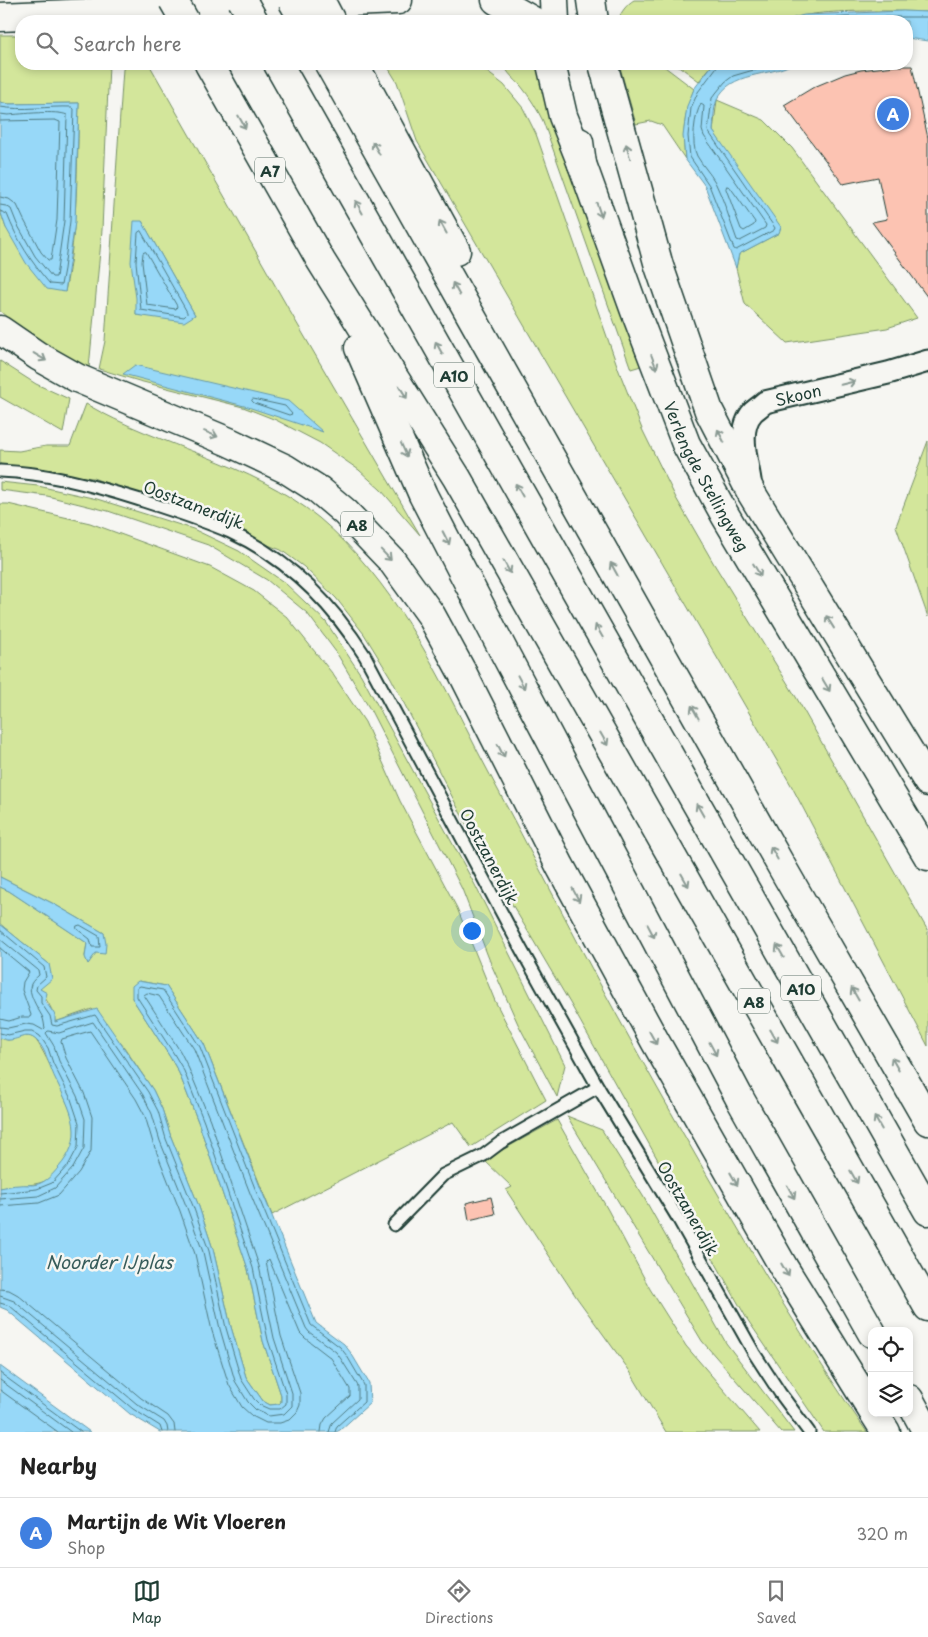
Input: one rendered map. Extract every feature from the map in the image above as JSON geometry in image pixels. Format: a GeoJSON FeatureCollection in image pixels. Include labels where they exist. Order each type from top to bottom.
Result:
{"type":"FeatureCollection","features":[{"type":"Feature","properties":{"kind":"main road"},"geometry":{"type":"LineString","coordinates":[[173,0],[182,15]]}},
{"type":"Feature","properties":{"kind":"main road"},"geometry":{"type":"LineString","coordinates":[[242,0],[251,15]]}},
{"type":"Feature","properties":{"kind":"main road"},"geometry":{"type":"LineString","coordinates":[[292,0],[301,15]]}},
{"type":"Feature","properties":{"kind":"main road"},"geometry":{"type":"LineString","coordinates":[[320,0],[328,15]]}},
{"type":"Feature","properties":{"kind":"main road"},"geometry":{"type":"LineString","coordinates":[[47,15],[398,0]]}},
{"type":"Feature","properties":{"kind":"main road"},"geometry":{"type":"LineString","coordinates":[[496,0],[522,15]]}},
{"type":"Feature","properties":{"kind":"main road"},"geometry":{"type":"LineString","coordinates":[[554,0],[555,15]]}},
{"type":"Feature","properties":{"kind":"main road"},"geometry":{"type":"LineString","coordinates":[[591,0],[593,15]]}},
{"type":"Feature","properties":{"kind":"main road"},"geometry":{"type":"LineString","coordinates":[[0,17],[15,16]]}},
{"type":"Feature","properties":{"kind":"main road","name":"A10"},"geometry":{"type":"LineString","coordinates":[[282,70],[928,1211]]}},
{"type":"Feature","properties":{"kind":"main road"},"geometry":{"type":"LineString","coordinates":[[345,70],[549,454],[788,878],[928,1121]]}},
{"type":"Feature","properties":{"kind":"main road"},"geometry":{"type":"LineString","coordinates":[[552,70],[563,116],[582,164]]}},
{"type":"Feature","properties":{"kind":"main road","name":"Verlengde Stellingweg"},"geometry":{"type":"LineString","coordinates":[[564,70],[574,113],[582,164],[634,311],[686,444],[724,515],[928,856]]}},
{"type":"Feature","properties":{"kind":"main road","name":"Verlengde Stellingweg"},"geometry":{"type":"LineString","coordinates":[[605,70],[659,266],[713,419],[752,494],[928,782]]}},
{"type":"Feature","properties":{"kind":"main road","name":"A7"},"geometry":{"type":"LineString","coordinates":[[214,72],[321,262]]}},
{"type":"Feature","properties":{"kind":"main road"},"geometry":{"type":"LineString","coordinates":[[321,262],[423,495],[740,1099],[869,1327]]}},
{"type":"Feature","properties":{"kind":"main road","name":"A8"},"geometry":{"type":"LineString","coordinates":[[321,262],[457,478],[928,1306]]}},
{"type":"Feature","properties":{"kind":"main road","name":"A8"},"geometry":{"type":"LineString","coordinates":[[0,330],[38,356],[76,378],[229,442],[286,469],[320,490],[345,512],[392,561],[431,616],[462,672],[560,866],[654,1041],[788,1276],[868,1404]]}},
{"type":"Feature","properties":{"kind":"main road"},"geometry":{"type":"LineString","coordinates":[[913,1406],[927,1432]]}},
{"type":"Feature","properties":{"kind":"main road"},"geometry":{"type":"LineString","coordinates":[[877,1417],[886,1432]]}},
{"type":"Feature","properties":{"kind":"street","name":"Skoon"},"geometry":{"type":"LineString","coordinates":[[752,494],[744,441],[746,423],[752,413],[765,402],[888,374],[928,360]]}},
{"type":"Feature","properties":{"kind":"lane","name":"Oostzanerdijk"},"geometry":{"type":"LineString","coordinates":[[0,471],[44,475],[75,481],[154,505],[232,533],[270,555],[313,589],[337,616],[365,656],[516,940],[598,1087],[678,1220],[754,1353],[780,1393],[810,1432]]}},
{"type":"Feature","properties":{"kind":"lane"},"geometry":{"type":"LineString","coordinates":[[394,1225],[444,1176],[484,1155],[500,1143],[598,1087]]}},
{"type":"Feature","properties":{"kind":"green space"},"geometry":{"type":"Polygon","coordinates":[[[634,0],[928,0],[928,12],[833,12],[809,15],[620,15],[634,0]]]}},
{"type":"Feature","properties":{"kind":"green space"},"geometry":{"type":"Polygon","coordinates":[[[0,35],[15,35],[15,70],[109,70],[102,230],[89,368],[42,344],[0,311],[0,210],[6,228],[65,292],[75,221],[79,103],[8,104],[0,102],[0,35]]]}},
{"type":"Feature","properties":{"kind":"green space"},"geometry":{"type":"Polygon","coordinates":[[[123,70],[152,70],[420,535],[381,490],[359,470],[320,443],[276,420],[243,407],[99,369],[105,341],[123,70]],[[142,221],[136,315],[195,315],[142,221]]]}},
{"type":"Feature","properties":{"kind":"green space"},"geometry":{"type":"Polygon","coordinates":[[[390,70],[484,70],[504,85],[523,108],[536,134],[619,371],[642,429],[676,498],[714,564],[796,697],[928,931],[928,1046],[791,785],[417,141],[397,82],[390,70]]]}},
{"type":"Feature","properties":{"kind":"green space"},"geometry":{"type":"Polygon","coordinates":[[[507,70],[543,70],[573,172],[641,366],[631,369],[543,121],[527,94],[507,70]]]}},
{"type":"Feature","properties":{"kind":"green space"},"geometry":{"type":"Polygon","coordinates":[[[621,70],[669,70],[694,89],[685,124],[685,159],[662,125],[651,121],[636,124],[621,70]]]}},
{"type":"Feature","properties":{"kind":"green space"},"geometry":{"type":"Polygon","coordinates":[[[684,70],[708,70],[699,81],[684,70]]]}},
{"type":"Feature","properties":{"kind":"green space"},"geometry":{"type":"Polygon","coordinates":[[[717,100],[764,120],[792,148],[917,318],[887,328],[787,343],[745,304],[736,268],[739,254],[779,233],[713,131],[717,100]]]}},
{"type":"Feature","properties":{"kind":"green space"},"geometry":{"type":"Polygon","coordinates":[[[0,361],[36,384],[69,399],[63,433],[0,397],[0,361]]]}},
{"type":"Feature","properties":{"kind":"green space"},"geometry":{"type":"Polygon","coordinates":[[[86,404],[114,419],[235,469],[292,499],[319,518],[345,542],[369,569],[411,627],[429,658],[598,980],[689,1144],[784,1306],[867,1432],[824,1432],[747,1319],[570,1003],[476,843],[391,678],[364,634],[336,598],[304,567],[281,550],[93,478],[0,467],[0,450],[19,451],[46,446],[70,446],[86,404]]]}},
{"type":"Feature","properties":{"kind":"green space"},"geometry":{"type":"Polygon","coordinates":[[[928,441],[928,617],[896,526],[928,441]]]}},
{"type":"Feature","properties":{"kind":"green space"},"geometry":{"type":"Polygon","coordinates":[[[0,482],[38,486],[97,499],[193,529],[239,551],[285,583],[326,622],[361,675],[475,885],[565,1065],[557,1097],[518,1024],[491,964],[462,889],[371,711],[336,652],[307,613],[267,580],[208,545],[108,511],[47,496],[0,490],[0,482]]]}},
{"type":"Feature","properties":{"kind":"green space"},"geometry":{"type":"Polygon","coordinates":[[[0,504],[8,504],[90,523],[210,567],[254,591],[287,617],[332,673],[365,722],[400,801],[457,908],[495,1001],[546,1100],[471,1147],[453,1122],[272,1215],[204,1044],[166,986],[139,981],[132,998],[179,1073],[199,1124],[248,1269],[263,1341],[281,1395],[281,1402],[279,1404],[270,1405],[263,1401],[246,1377],[231,1327],[213,1249],[198,1204],[153,1090],[124,1047],[92,1009],[55,1022],[52,1009],[40,989],[49,964],[0,924],[0,887],[9,891],[87,943],[85,956],[88,964],[96,952],[104,933],[52,903],[0,877],[0,504]]]}},
{"type":"Feature","properties":{"kind":"green space"},"geometry":{"type":"Polygon","coordinates":[[[24,1036],[35,1039],[50,1065],[72,1116],[75,1134],[72,1149],[49,1179],[33,1184],[0,1188],[0,1038],[8,1040],[24,1036]]]}},
{"type":"Feature","properties":{"kind":"green space"},"geometry":{"type":"Polygon","coordinates":[[[567,1116],[602,1130],[643,1196],[726,1343],[794,1432],[781,1432],[702,1341],[567,1116]]]}},
{"type":"Feature","properties":{"kind":"green space"},"geometry":{"type":"Polygon","coordinates":[[[557,1120],[650,1289],[686,1346],[760,1432],[666,1432],[629,1370],[577,1298],[506,1190],[512,1187],[484,1160],[557,1120]]]}},
{"type":"Feature","properties":{"kind":"water"},"geometry":{"type":"Polygon","coordinates":[[[903,11],[928,12],[928,41],[913,39],[913,15],[804,15],[903,11]]]}},
{"type":"Feature","properties":{"kind":"water"},"geometry":{"type":"Polygon","coordinates":[[[708,70],[776,70],[740,79],[731,84],[717,100],[714,111],[713,131],[781,227],[779,233],[739,254],[736,268],[705,186],[685,159],[683,136],[687,106],[694,89],[708,70]]]}},
{"type":"Feature","properties":{"kind":"water"},"geometry":{"type":"Polygon","coordinates":[[[0,102],[8,104],[79,103],[75,222],[65,292],[47,289],[26,263],[6,228],[0,210],[0,102]]]}},
{"type":"Feature","properties":{"kind":"water"},"geometry":{"type":"Polygon","coordinates":[[[134,221],[142,221],[195,315],[184,322],[136,315],[136,298],[131,262],[134,221]]]}},
{"type":"Feature","properties":{"kind":"water"},"geometry":{"type":"Polygon","coordinates":[[[135,365],[288,401],[323,432],[248,407],[123,374],[135,365]]]}},
{"type":"Feature","properties":{"kind":"water"},"geometry":{"type":"Polygon","coordinates":[[[0,877],[52,903],[104,933],[105,954],[96,953],[88,964],[85,957],[87,943],[9,891],[0,887],[0,877]]]}},
{"type":"Feature","properties":{"kind":"water","name":"Noorder IJplas"},"geometry":{"type":"Polygon","coordinates":[[[0,924],[49,964],[52,979],[40,989],[47,993],[45,1001],[55,1015],[55,1022],[97,1009],[153,1090],[198,1204],[213,1249],[231,1327],[246,1377],[263,1401],[270,1405],[279,1404],[281,1402],[281,1395],[263,1341],[248,1269],[199,1124],[179,1073],[132,998],[132,986],[138,981],[166,986],[204,1044],[316,1323],[344,1344],[369,1383],[370,1403],[340,1430],[336,1432],[160,1432],[130,1414],[7,1310],[0,1307],[0,1188],[17,1185],[36,1185],[47,1179],[67,1157],[72,1146],[74,1125],[67,1103],[45,1053],[36,1040],[29,1036],[11,1040],[0,1038],[0,924]]]}},
{"type":"Feature","properties":{"kind":"water"},"geometry":{"type":"Polygon","coordinates":[[[0,1366],[90,1432],[0,1432],[0,1366]]]}},
{"type":"Feature","properties":{"kind":"building"},"geometry":{"type":"Polygon","coordinates":[[[861,70],[913,70],[928,138],[928,298],[872,222],[887,219],[878,177],[843,184],[784,105],[814,87],[845,74],[861,70]]]}},
{"type":"Feature","properties":{"kind":"building"},"geometry":{"type":"Polygon","coordinates":[[[491,1197],[495,1214],[469,1220],[466,1203],[491,1197]]]}},
{"type":"Feature","properties":{"kind":"place","name":"Martijn de Wit Vloeren"},"geometry":{"type":"Point","coordinates":[893,114]}}]}
